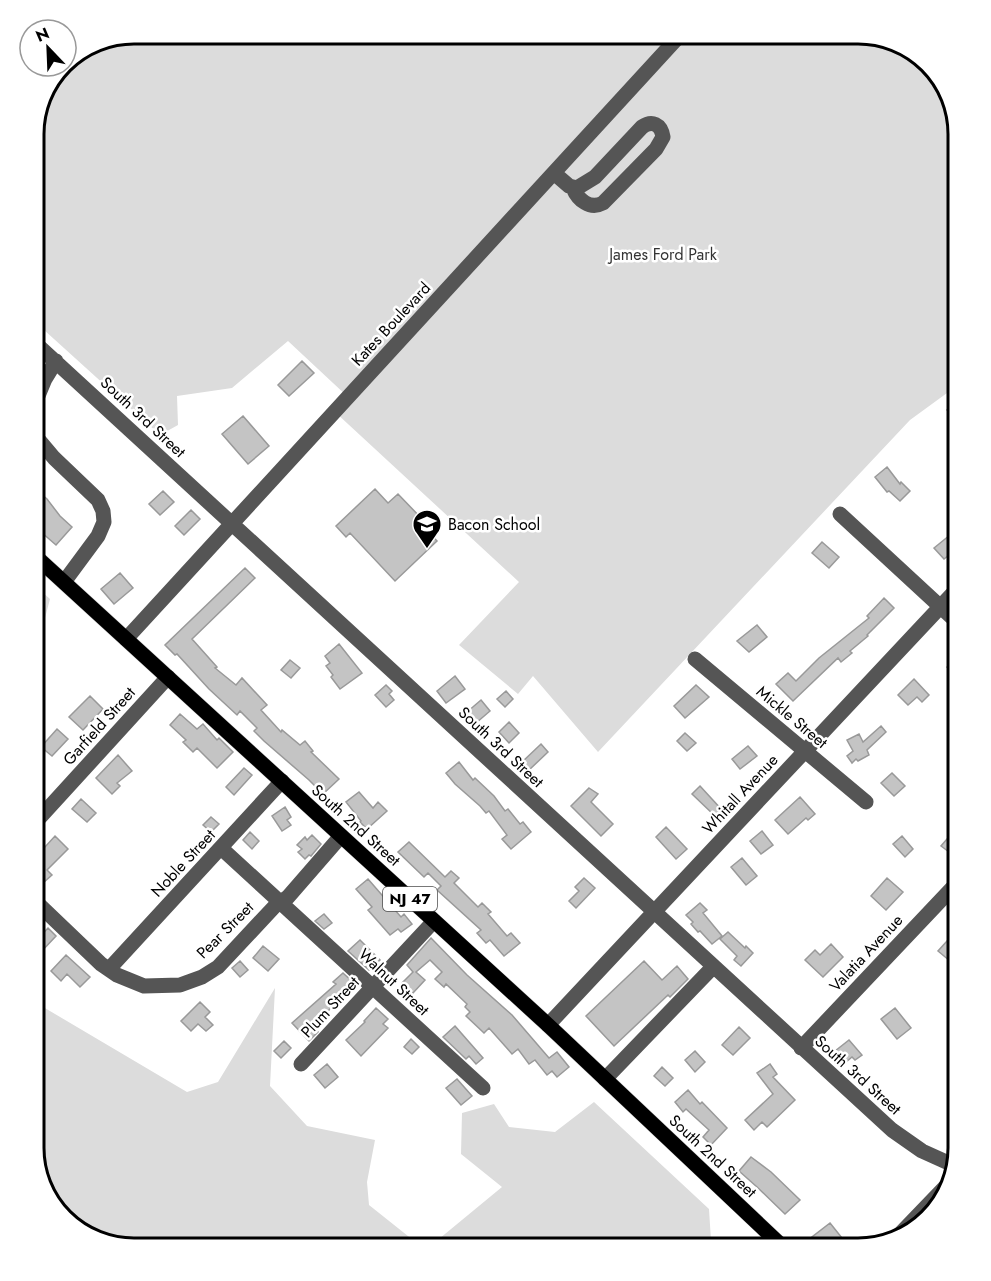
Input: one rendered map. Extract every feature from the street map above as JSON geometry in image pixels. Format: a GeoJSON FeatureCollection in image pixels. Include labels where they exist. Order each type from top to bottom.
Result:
{"type":"FeatureCollection","features":[{"type":"Feature","properties":{"kind":"main road","name":"South 2nd Street"},"geometry":{"type":"LineString","coordinates":[[44,564],[548,1025],[773,1238]]}},
{"type":"Feature","properties":{"kind":"street","name":"Kates Boulevard"},"geometry":{"type":"LineString","coordinates":[[126,639],[672,44]]}},
{"type":"Feature","properties":{"kind":"street"},"geometry":{"type":"LineString","coordinates":[[554,173],[573,188],[585,203],[598,206],[656,149],[663,136],[662,131],[653,123],[642,127],[589,182],[573,188]]}},
{"type":"Feature","properties":{"kind":"street","name":"South 3rd Street"},"geometry":{"type":"LineString","coordinates":[[44,350],[892,1130],[929,1155],[946,1162]]}},
{"type":"Feature","properties":{"kind":"street"},"geometry":{"type":"LineString","coordinates":[[44,381],[56,361]]}},
{"type":"Feature","properties":{"kind":"street"},"geometry":{"type":"LineString","coordinates":[[44,446],[98,500],[103,511],[104,522],[98,536],[64,582]]}},
{"type":"Feature","properties":{"kind":"street"},"geometry":{"type":"LineString","coordinates":[[840,514],[948,615]]}},
{"type":"Feature","properties":{"kind":"street","name":"Whitall Avenue"},"geometry":{"type":"LineString","coordinates":[[548,1025],[948,599]]}},
{"type":"Feature","properties":{"kind":"street","name":"Mickle Street"},"geometry":{"type":"LineString","coordinates":[[695,659],[866,802]]}},
{"type":"Feature","properties":{"kind":"street","name":"Garfield Street"},"geometry":{"type":"LineString","coordinates":[[44,813],[168,677]]}},
{"type":"Feature","properties":{"kind":"street","name":"Noble Street"},"geometry":{"type":"LineString","coordinates":[[109,969],[282,781]]}},
{"type":"Feature","properties":{"kind":"street","name":"Pear Street"},"geometry":{"type":"LineString","coordinates":[[44,909],[109,969],[130,981],[144,986],[168,986],[191,981],[218,967],[275,906],[288,897],[341,836]]}},
{"type":"Feature","properties":{"kind":"street","name":"Walnut Street"},"geometry":{"type":"LineString","coordinates":[[221,848],[483,1088]]}},
{"type":"Feature","properties":{"kind":"street","name":"Valatia Avenue"},"geometry":{"type":"LineString","coordinates":[[801,1048],[948,893]]}},
{"type":"Feature","properties":{"kind":"street","name":"Plum Street"},"geometry":{"type":"LineString","coordinates":[[301,1064],[434,921]]}},
{"type":"Feature","properties":{"kind":"street"},"geometry":{"type":"LineString","coordinates":[[605,1079],[713,967]]}},
{"type":"Feature","properties":{"kind":"green space","name":"James Ford Park"},"geometry":{"type":"Polygon","coordinates":[[[134,44],[863,44],[892,50],[909,60],[923,73],[938,94],[947,122],[948,134],[948,392],[910,420],[598,752],[533,676],[518,694],[459,645],[519,582],[335,412],[348,397],[288,341],[232,388],[177,396],[178,425],[160,435],[44,330],[45,116],[50,99],[64,78],[78,78],[78,64],[99,50],[116,45],[134,44]]]}},
{"type":"Feature","properties":{"kind":"green space"},"geometry":{"type":"Polygon","coordinates":[[[44,594],[50,599],[44,622],[44,594]]]}},
{"type":"Feature","properties":{"kind":"green space"},"geometry":{"type":"Polygon","coordinates":[[[275,988],[270,1086],[307,1126],[375,1140],[367,1182],[369,1205],[410,1238],[122,1237],[94,1228],[66,1207],[53,1187],[44,1159],[44,1008],[187,1092],[218,1082],[275,988]]]}},
{"type":"Feature","properties":{"kind":"green space"},"geometry":{"type":"Polygon","coordinates":[[[594,1102],[709,1209],[711,1238],[440,1238],[502,1187],[461,1154],[462,1113],[494,1104],[509,1127],[555,1132],[594,1102]]]}},
{"type":"Feature","properties":{"kind":"building"},"geometry":{"type":"Polygon","coordinates":[[[302,361],[314,373],[289,396],[278,385],[302,361]]]}},
{"type":"Feature","properties":{"kind":"building"},"geometry":{"type":"Polygon","coordinates":[[[243,416],[269,446],[248,464],[222,434],[243,416]]]}},
{"type":"Feature","properties":{"kind":"building"},"geometry":{"type":"Polygon","coordinates":[[[887,467],[900,484],[901,482],[910,491],[900,501],[889,491],[887,492],[875,477],[887,467]]]}},
{"type":"Feature","properties":{"kind":"building"},"geometry":{"type":"Polygon","coordinates":[[[375,489],[388,503],[398,494],[423,520],[420,523],[437,541],[395,581],[350,533],[346,537],[336,526],[375,489]]]}},
{"type":"Feature","properties":{"kind":"building"},"geometry":{"type":"Polygon","coordinates":[[[163,491],[174,502],[160,515],[149,504],[163,491]]]}},
{"type":"Feature","properties":{"kind":"building"},"geometry":{"type":"Polygon","coordinates":[[[44,496],[72,527],[56,545],[44,535],[44,496]]]}},
{"type":"Feature","properties":{"kind":"building"},"geometry":{"type":"Polygon","coordinates":[[[191,510],[200,519],[184,535],[175,526],[191,510]]]}},
{"type":"Feature","properties":{"kind":"building"},"geometry":{"type":"Polygon","coordinates":[[[948,537],[948,556],[944,559],[934,548],[948,537]]]}},
{"type":"Feature","properties":{"kind":"building"},"geometry":{"type":"Polygon","coordinates":[[[822,542],[839,557],[829,568],[812,553],[822,542]]]}},
{"type":"Feature","properties":{"kind":"building"},"geometry":{"type":"Polygon","coordinates":[[[245,568],[255,578],[192,639],[217,667],[215,668],[236,685],[242,678],[267,705],[261,710],[281,732],[282,730],[300,745],[305,741],[313,751],[311,752],[339,779],[323,794],[254,731],[257,728],[240,711],[237,715],[177,654],[175,655],[165,645],[245,568]]]}},
{"type":"Feature","properties":{"kind":"building"},"geometry":{"type":"Polygon","coordinates":[[[120,573],[133,588],[114,604],[101,589],[120,573]]]}},
{"type":"Feature","properties":{"kind":"building"},"geometry":{"type":"Polygon","coordinates":[[[884,598],[894,608],[868,636],[850,651],[852,653],[841,662],[838,658],[793,701],[776,684],[788,673],[796,681],[819,658],[869,618],[867,616],[884,598]]]}},
{"type":"Feature","properties":{"kind":"building"},"geometry":{"type":"Polygon","coordinates":[[[757,625],[767,637],[749,652],[737,641],[757,625]]]}},
{"type":"Feature","properties":{"kind":"building"},"geometry":{"type":"Polygon","coordinates":[[[339,644],[362,673],[340,689],[326,666],[330,663],[325,656],[339,644]]]}},
{"type":"Feature","properties":{"kind":"building"},"geometry":{"type":"Polygon","coordinates":[[[290,660],[300,668],[291,678],[281,670],[290,660]]]}},
{"type":"Feature","properties":{"kind":"building"},"geometry":{"type":"Polygon","coordinates":[[[455,676],[465,689],[446,703],[437,691],[455,676]]]}},
{"type":"Feature","properties":{"kind":"building"},"geometry":{"type":"Polygon","coordinates":[[[914,679],[929,695],[922,702],[917,697],[908,705],[898,695],[914,679]]]}},
{"type":"Feature","properties":{"kind":"building"},"geometry":{"type":"Polygon","coordinates":[[[386,685],[392,691],[389,694],[394,700],[386,707],[375,695],[386,685]]]}},
{"type":"Feature","properties":{"kind":"building"},"geometry":{"type":"Polygon","coordinates":[[[696,685],[709,697],[685,718],[674,706],[696,685]]]}},
{"type":"Feature","properties":{"kind":"building"},"geometry":{"type":"Polygon","coordinates":[[[506,691],[513,699],[505,707],[497,699],[506,691]]]}},
{"type":"Feature","properties":{"kind":"building"},"geometry":{"type":"Polygon","coordinates":[[[90,696],[103,709],[83,730],[69,717],[90,696]]]}},
{"type":"Feature","properties":{"kind":"building"},"geometry":{"type":"Polygon","coordinates":[[[481,700],[490,711],[476,723],[467,712],[481,700]]]}},
{"type":"Feature","properties":{"kind":"building"},"geometry":{"type":"Polygon","coordinates":[[[180,714],[197,729],[203,724],[217,740],[219,738],[233,752],[217,768],[197,748],[193,752],[183,742],[186,740],[170,725],[180,714]]]}},
{"type":"Feature","properties":{"kind":"building"},"geometry":{"type":"Polygon","coordinates":[[[509,722],[519,733],[509,743],[499,732],[509,722]]]}},
{"type":"Feature","properties":{"kind":"building"},"geometry":{"type":"Polygon","coordinates":[[[881,726],[886,732],[867,750],[869,755],[858,761],[856,759],[852,763],[847,756],[853,751],[847,740],[859,734],[863,742],[881,726]]]}},
{"type":"Feature","properties":{"kind":"building"},"geometry":{"type":"Polygon","coordinates":[[[57,729],[68,739],[52,756],[44,749],[44,744],[57,729]]]}},
{"type":"Feature","properties":{"kind":"building"},"geometry":{"type":"Polygon","coordinates":[[[685,733],[696,743],[687,751],[677,741],[685,733]]]}},
{"type":"Feature","properties":{"kind":"building"},"geometry":{"type":"Polygon","coordinates":[[[541,744],[548,752],[528,771],[521,763],[541,744]]]}},
{"type":"Feature","properties":{"kind":"building"},"geometry":{"type":"Polygon","coordinates":[[[748,746],[757,756],[740,769],[732,759],[748,746]]]}},
{"type":"Feature","properties":{"kind":"building"},"geometry":{"type":"Polygon","coordinates":[[[118,755],[132,771],[117,783],[120,786],[112,794],[96,778],[118,755]]]}},
{"type":"Feature","properties":{"kind":"building"},"geometry":{"type":"Polygon","coordinates":[[[459,762],[473,780],[475,778],[494,796],[505,811],[508,809],[520,824],[523,822],[531,832],[511,849],[502,839],[507,835],[489,811],[486,813],[446,773],[459,762]]]}},
{"type":"Feature","properties":{"kind":"building"},"geometry":{"type":"Polygon","coordinates":[[[244,768],[252,775],[234,795],[226,787],[244,768]]]}},
{"type":"Feature","properties":{"kind":"building"},"geometry":{"type":"Polygon","coordinates":[[[892,773],[905,786],[894,796],[881,783],[892,773]]]}},
{"type":"Feature","properties":{"kind":"building"},"geometry":{"type":"Polygon","coordinates":[[[700,786],[722,810],[715,816],[692,794],[700,786]]]}},
{"type":"Feature","properties":{"kind":"building"},"geometry":{"type":"Polygon","coordinates":[[[589,788],[598,794],[591,802],[613,824],[601,836],[571,806],[589,788]]]}},
{"type":"Feature","properties":{"kind":"building"},"geometry":{"type":"Polygon","coordinates":[[[359,792],[373,808],[378,802],[387,811],[367,829],[346,802],[359,792]]]}},
{"type":"Feature","properties":{"kind":"building"},"geometry":{"type":"Polygon","coordinates":[[[800,797],[815,814],[808,820],[806,818],[788,834],[775,820],[800,797]]]}},
{"type":"Feature","properties":{"kind":"building"},"geometry":{"type":"Polygon","coordinates":[[[81,799],[96,813],[87,822],[72,809],[81,799]]]}},
{"type":"Feature","properties":{"kind":"building"},"geometry":{"type":"Polygon","coordinates":[[[285,807],[291,817],[287,820],[291,825],[282,831],[272,816],[285,807]]]}},
{"type":"Feature","properties":{"kind":"building"},"geometry":{"type":"Polygon","coordinates":[[[211,817],[219,824],[211,832],[203,825],[211,817]]]}},
{"type":"Feature","properties":{"kind":"building"},"geometry":{"type":"Polygon","coordinates":[[[666,827],[687,849],[676,859],[656,837],[666,827]]]}},
{"type":"Feature","properties":{"kind":"building"},"geometry":{"type":"Polygon","coordinates":[[[762,831],[773,845],[761,854],[750,841],[762,831]]]}},
{"type":"Feature","properties":{"kind":"building"},"geometry":{"type":"Polygon","coordinates":[[[250,832],[259,841],[252,849],[243,840],[250,832]]]}},
{"type":"Feature","properties":{"kind":"building"},"geometry":{"type":"Polygon","coordinates":[[[312,835],[321,844],[311,856],[305,859],[298,852],[302,849],[297,845],[305,837],[307,840],[312,835]]]}},
{"type":"Feature","properties":{"kind":"building"},"geometry":{"type":"Polygon","coordinates":[[[55,836],[68,849],[47,870],[52,875],[44,882],[44,848],[55,836]]]}},
{"type":"Feature","properties":{"kind":"building"},"geometry":{"type":"Polygon","coordinates":[[[902,836],[913,849],[905,857],[893,844],[902,836]]]}},
{"type":"Feature","properties":{"kind":"building"},"geometry":{"type":"Polygon","coordinates":[[[947,839],[948,840],[948,851],[941,846],[947,839]]]}},
{"type":"Feature","properties":{"kind":"building"},"geometry":{"type":"Polygon","coordinates":[[[409,842],[445,877],[451,871],[459,878],[454,883],[478,907],[482,903],[491,912],[488,914],[507,936],[511,933],[520,943],[504,956],[490,940],[486,943],[477,933],[481,930],[437,890],[441,886],[428,873],[424,877],[398,852],[409,842]]]}},
{"type":"Feature","properties":{"kind":"building"},"geometry":{"type":"Polygon","coordinates":[[[742,858],[757,876],[746,885],[731,867],[742,858]]]}},
{"type":"Feature","properties":{"kind":"building"},"geometry":{"type":"Polygon","coordinates":[[[584,878],[595,888],[576,908],[569,901],[579,891],[575,887],[584,878]]]}},
{"type":"Feature","properties":{"kind":"building"},"geometry":{"type":"Polygon","coordinates":[[[887,878],[903,892],[886,910],[871,896],[887,878]]]}},
{"type":"Feature","properties":{"kind":"building"},"geometry":{"type":"Polygon","coordinates":[[[368,879],[401,917],[404,914],[412,924],[401,932],[398,929],[390,935],[368,910],[372,907],[356,889],[368,879]]]}},
{"type":"Feature","properties":{"kind":"building"},"geometry":{"type":"Polygon","coordinates":[[[700,903],[707,910],[703,913],[722,936],[712,944],[700,931],[698,932],[686,915],[700,903]]]}},
{"type":"Feature","properties":{"kind":"building"},"geometry":{"type":"Polygon","coordinates":[[[324,914],[332,923],[324,929],[315,921],[324,914]]]}},
{"type":"Feature","properties":{"kind":"building"},"geometry":{"type":"Polygon","coordinates":[[[48,928],[56,936],[44,949],[44,932],[48,928]]]}},
{"type":"Feature","properties":{"kind":"building"},"geometry":{"type":"Polygon","coordinates":[[[728,932],[753,953],[741,966],[734,960],[737,956],[720,939],[728,932]]]}},
{"type":"Feature","properties":{"kind":"building"},"geometry":{"type":"Polygon","coordinates":[[[431,938],[467,975],[512,1015],[549,1058],[557,1052],[569,1067],[557,1077],[552,1071],[547,1075],[535,1060],[529,1064],[518,1049],[512,1054],[489,1028],[484,1033],[466,1016],[470,1012],[465,1007],[467,1004],[446,984],[444,987],[435,979],[442,972],[430,960],[416,972],[425,980],[413,993],[402,983],[413,972],[407,965],[431,938]]]}},
{"type":"Feature","properties":{"kind":"building"},"geometry":{"type":"Polygon","coordinates":[[[360,940],[380,960],[369,970],[348,951],[360,940]]]}},
{"type":"Feature","properties":{"kind":"building"},"geometry":{"type":"Polygon","coordinates":[[[948,940],[948,959],[938,951],[948,940]]]}},
{"type":"Feature","properties":{"kind":"building"},"geometry":{"type":"Polygon","coordinates":[[[831,944],[843,957],[823,977],[805,960],[815,950],[820,955],[831,944]]]}},
{"type":"Feature","properties":{"kind":"building"},"geometry":{"type":"Polygon","coordinates":[[[263,946],[279,959],[268,971],[253,958],[263,946]]]}},
{"type":"Feature","properties":{"kind":"building"},"geometry":{"type":"Polygon","coordinates":[[[66,955],[90,977],[80,987],[67,974],[61,981],[51,971],[66,955]]]}},
{"type":"Feature","properties":{"kind":"building"},"geometry":{"type":"Polygon","coordinates":[[[240,961],[248,970],[240,977],[232,968],[240,961]]]}},
{"type":"Feature","properties":{"kind":"building"},"geometry":{"type":"Polygon","coordinates":[[[644,961],[662,980],[677,966],[688,979],[614,1046],[586,1016],[644,961]]]}},
{"type":"Feature","properties":{"kind":"building"},"geometry":{"type":"Polygon","coordinates":[[[343,973],[355,984],[313,1026],[318,1032],[309,1041],[292,1023],[336,984],[333,982],[343,973]]]}},
{"type":"Feature","properties":{"kind":"building"},"geometry":{"type":"Polygon","coordinates":[[[200,1002],[210,1012],[205,1017],[213,1025],[206,1031],[198,1024],[191,1031],[181,1021],[200,1002]]]}},
{"type":"Feature","properties":{"kind":"building"},"geometry":{"type":"Polygon","coordinates":[[[376,1008],[388,1019],[383,1024],[388,1028],[361,1056],[346,1040],[376,1008]]]}},
{"type":"Feature","properties":{"kind":"building"},"geometry":{"type":"Polygon","coordinates":[[[895,1008],[911,1028],[897,1039],[881,1019],[895,1008]]]}},
{"type":"Feature","properties":{"kind":"building"},"geometry":{"type":"Polygon","coordinates":[[[455,1026],[483,1058],[476,1064],[469,1056],[466,1059],[443,1037],[455,1026]]]}},
{"type":"Feature","properties":{"kind":"building"},"geometry":{"type":"Polygon","coordinates":[[[739,1027],[750,1038],[733,1055],[722,1045],[739,1027]]]}},
{"type":"Feature","properties":{"kind":"building"},"geometry":{"type":"Polygon","coordinates":[[[411,1039],[419,1047],[412,1054],[404,1047],[411,1039]]]}},
{"type":"Feature","properties":{"kind":"building"},"geometry":{"type":"Polygon","coordinates":[[[849,1040],[862,1055],[855,1060],[852,1057],[845,1063],[835,1051],[849,1040]]]}},
{"type":"Feature","properties":{"kind":"building"},"geometry":{"type":"Polygon","coordinates":[[[284,1041],[291,1048],[281,1058],[274,1051],[284,1041]]]}},
{"type":"Feature","properties":{"kind":"building"},"geometry":{"type":"Polygon","coordinates":[[[695,1051],[705,1062],[695,1072],[685,1060],[695,1051]]]}},
{"type":"Feature","properties":{"kind":"building"},"geometry":{"type":"Polygon","coordinates":[[[327,1064],[338,1077],[325,1088],[314,1075],[327,1064]]]}},
{"type":"Feature","properties":{"kind":"building"},"geometry":{"type":"Polygon","coordinates":[[[770,1064],[777,1074],[773,1077],[795,1100],[767,1127],[762,1122],[754,1130],[745,1120],[773,1094],[757,1073],[770,1064]]]}},
{"type":"Feature","properties":{"kind":"building"},"geometry":{"type":"Polygon","coordinates":[[[662,1067],[673,1078],[665,1086],[654,1076],[662,1067]]]}},
{"type":"Feature","properties":{"kind":"building"},"geometry":{"type":"Polygon","coordinates":[[[457,1079],[472,1096],[461,1105],[446,1088],[457,1079]]]}},
{"type":"Feature","properties":{"kind":"building"},"geometry":{"type":"Polygon","coordinates":[[[688,1090],[727,1128],[711,1145],[703,1137],[709,1130],[686,1109],[683,1112],[675,1102],[688,1090]]]}},
{"type":"Feature","properties":{"kind":"building"},"geometry":{"type":"Polygon","coordinates":[[[751,1157],[771,1172],[800,1200],[785,1214],[739,1171],[751,1157]]]}},
{"type":"Feature","properties":{"kind":"building"},"geometry":{"type":"Polygon","coordinates":[[[830,1223],[842,1238],[813,1238],[830,1223]]]}},
{"type":"Feature","properties":{"kind":"place","name":"Bacon School"},"geometry":{"type":"Point","coordinates":[427,550]}}]}
